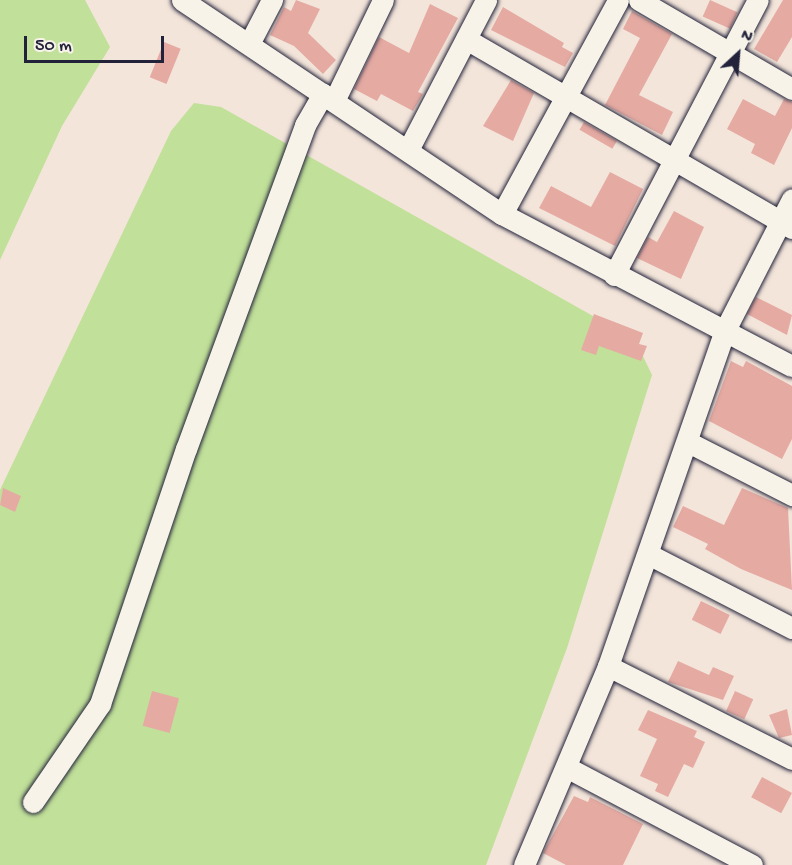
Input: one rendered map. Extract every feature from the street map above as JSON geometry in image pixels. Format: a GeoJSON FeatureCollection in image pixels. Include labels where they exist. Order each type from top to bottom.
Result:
{"type":"FeatureCollection","features":[{"type":"Feature","properties":{"kind":"street"},"geometry":{"type":"LineString","coordinates":[[182,0],[502,214],[614,275],[792,366]]}},
{"type":"Feature","properties":{"kind":"street"},"geometry":{"type":"LineString","coordinates":[[249,44],[272,0]]}},
{"type":"Feature","properties":{"kind":"street"},"geometry":{"type":"LineString","coordinates":[[33,802],[100,704],[186,449],[305,125],[329,97],[383,0]]}},
{"type":"Feature","properties":{"kind":"street"},"geometry":{"type":"LineString","coordinates":[[408,150],[486,0]]}},
{"type":"Feature","properties":{"kind":"street"},"geometry":{"type":"LineString","coordinates":[[502,214],[618,0]]}},
{"type":"Feature","properties":{"kind":"street"},"geometry":{"type":"LineString","coordinates":[[639,0],[732,52],[792,89]]}},
{"type":"Feature","properties":{"kind":"street"},"geometry":{"type":"LineString","coordinates":[[614,275],[677,160],[758,0]]}},
{"type":"Feature","properties":{"kind":"street"},"geometry":{"type":"LineString","coordinates":[[466,39],[566,94],[786,224]]}},
{"type":"Feature","properties":{"kind":"street"},"geometry":{"type":"LineString","coordinates":[[524,865],[568,768],[608,666],[688,442],[724,332],[786,224],[792,199]]}},
{"type":"Feature","properties":{"kind":"street"},"geometry":{"type":"LineString","coordinates":[[688,442],[792,495]]}},
{"type":"Feature","properties":{"kind":"street"},"geometry":{"type":"LineString","coordinates":[[648,554],[792,628]]}},
{"type":"Feature","properties":{"kind":"street"},"geometry":{"type":"LineString","coordinates":[[608,666],[792,759]]}},
{"type":"Feature","properties":{"kind":"street"},"geometry":{"type":"LineString","coordinates":[[568,768],[752,865]]}},
{"type":"Feature","properties":{"kind":"green space"},"geometry":{"type":"Polygon","coordinates":[[[0,0],[85,0],[110,47],[62,126],[0,260],[0,0]]]}},
{"type":"Feature","properties":{"kind":"green space"},"geometry":{"type":"Polygon","coordinates":[[[194,103],[221,107],[609,325],[640,350],[652,375],[567,648],[486,865],[0,865],[0,490],[171,131],[194,103]]]}},
{"type":"Feature","properties":{"kind":"building"},"geometry":{"type":"Polygon","coordinates":[[[296,0],[320,9],[308,33],[336,60],[323,74],[294,46],[270,35],[284,7],[291,11],[296,0]]]}},
{"type":"Feature","properties":{"kind":"building"},"geometry":{"type":"Polygon","coordinates":[[[710,0],[737,12],[730,29],[703,16],[710,0]]]}},
{"type":"Feature","properties":{"kind":"building"},"geometry":{"type":"Polygon","coordinates":[[[783,0],[792,0],[792,37],[777,62],[754,49],[783,0]]]}},
{"type":"Feature","properties":{"kind":"building"},"geometry":{"type":"Polygon","coordinates":[[[430,4],[458,18],[418,92],[423,94],[413,111],[381,94],[377,101],[354,89],[379,37],[409,53],[430,4]]]}},
{"type":"Feature","properties":{"kind":"building"},"geometry":{"type":"Polygon","coordinates":[[[503,7],[564,43],[562,47],[573,53],[565,67],[491,30],[503,7]]]}},
{"type":"Feature","properties":{"kind":"building"},"geometry":{"type":"Polygon","coordinates":[[[632,11],[672,34],[639,95],[673,112],[662,135],[605,105],[640,38],[623,29],[632,11]]]}},
{"type":"Feature","properties":{"kind":"building"},"geometry":{"type":"Polygon","coordinates":[[[164,42],[181,49],[166,84],[150,77],[164,42]]]}},
{"type":"Feature","properties":{"kind":"building"},"geometry":{"type":"Polygon","coordinates":[[[511,80],[534,93],[513,141],[483,126],[511,80]]]}},
{"type":"Feature","properties":{"kind":"building"},"geometry":{"type":"Polygon","coordinates":[[[743,99],[775,116],[784,99],[792,102],[792,128],[774,165],[751,153],[755,144],[727,129],[743,99]]]}},
{"type":"Feature","properties":{"kind":"building"},"geometry":{"type":"Polygon","coordinates":[[[584,122],[617,141],[612,149],[580,130],[584,122]]]}},
{"type":"Feature","properties":{"kind":"building"},"geometry":{"type":"Polygon","coordinates":[[[610,172],[643,189],[615,246],[539,208],[551,186],[591,207],[610,172]]]}},
{"type":"Feature","properties":{"kind":"building"},"geometry":{"type":"Polygon","coordinates":[[[674,211],[704,227],[681,279],[637,258],[648,237],[657,242],[674,211]]]}},
{"type":"Feature","properties":{"kind":"building"},"geometry":{"type":"Polygon","coordinates":[[[756,297],[792,315],[787,335],[747,314],[756,297]]]}},
{"type":"Feature","properties":{"kind":"building"},"geometry":{"type":"Polygon","coordinates":[[[594,314],[643,333],[639,344],[647,346],[641,361],[599,346],[596,355],[581,350],[594,314]]]}},
{"type":"Feature","properties":{"kind":"building"},"geometry":{"type":"Polygon","coordinates":[[[731,361],[743,367],[746,361],[792,386],[792,439],[782,459],[709,421],[731,361]]]}},
{"type":"Feature","properties":{"kind":"building"},"geometry":{"type":"Polygon","coordinates":[[[3,488],[21,496],[15,512],[0,505],[3,488]]]}},
{"type":"Feature","properties":{"kind":"building"},"geometry":{"type":"Polygon","coordinates":[[[742,488],[788,508],[792,590],[741,569],[705,549],[708,544],[673,527],[683,506],[724,525],[742,488]]]}},
{"type":"Feature","properties":{"kind":"building"},"geometry":{"type":"Polygon","coordinates":[[[701,601],[730,615],[721,634],[692,620],[701,601]]]}},
{"type":"Feature","properties":{"kind":"building"},"geometry":{"type":"Polygon","coordinates":[[[678,661],[709,675],[713,667],[734,676],[723,700],[668,682],[678,661]]]}},
{"type":"Feature","properties":{"kind":"building"},"geometry":{"type":"Polygon","coordinates":[[[152,691],[179,698],[170,733],[143,726],[152,691]]]}},
{"type":"Feature","properties":{"kind":"building"},"geometry":{"type":"Polygon","coordinates":[[[735,691],[753,699],[744,719],[726,711],[735,691]]]}},
{"type":"Feature","properties":{"kind":"building"},"geometry":{"type":"Polygon","coordinates":[[[787,709],[792,735],[779,738],[769,715],[787,709]]]}},
{"type":"Feature","properties":{"kind":"building"},"geometry":{"type":"Polygon","coordinates":[[[648,710],[697,731],[694,737],[705,742],[693,768],[684,764],[668,797],[655,791],[658,784],[640,776],[657,739],[638,730],[648,710]]]}},
{"type":"Feature","properties":{"kind":"building"},"geometry":{"type":"Polygon","coordinates":[[[762,777],[792,793],[781,813],[751,797],[762,777]]]}},
{"type":"Feature","properties":{"kind":"building"},"geometry":{"type":"Polygon","coordinates":[[[574,796],[588,802],[590,797],[643,824],[623,865],[566,865],[543,853],[574,796]]]}}]}
